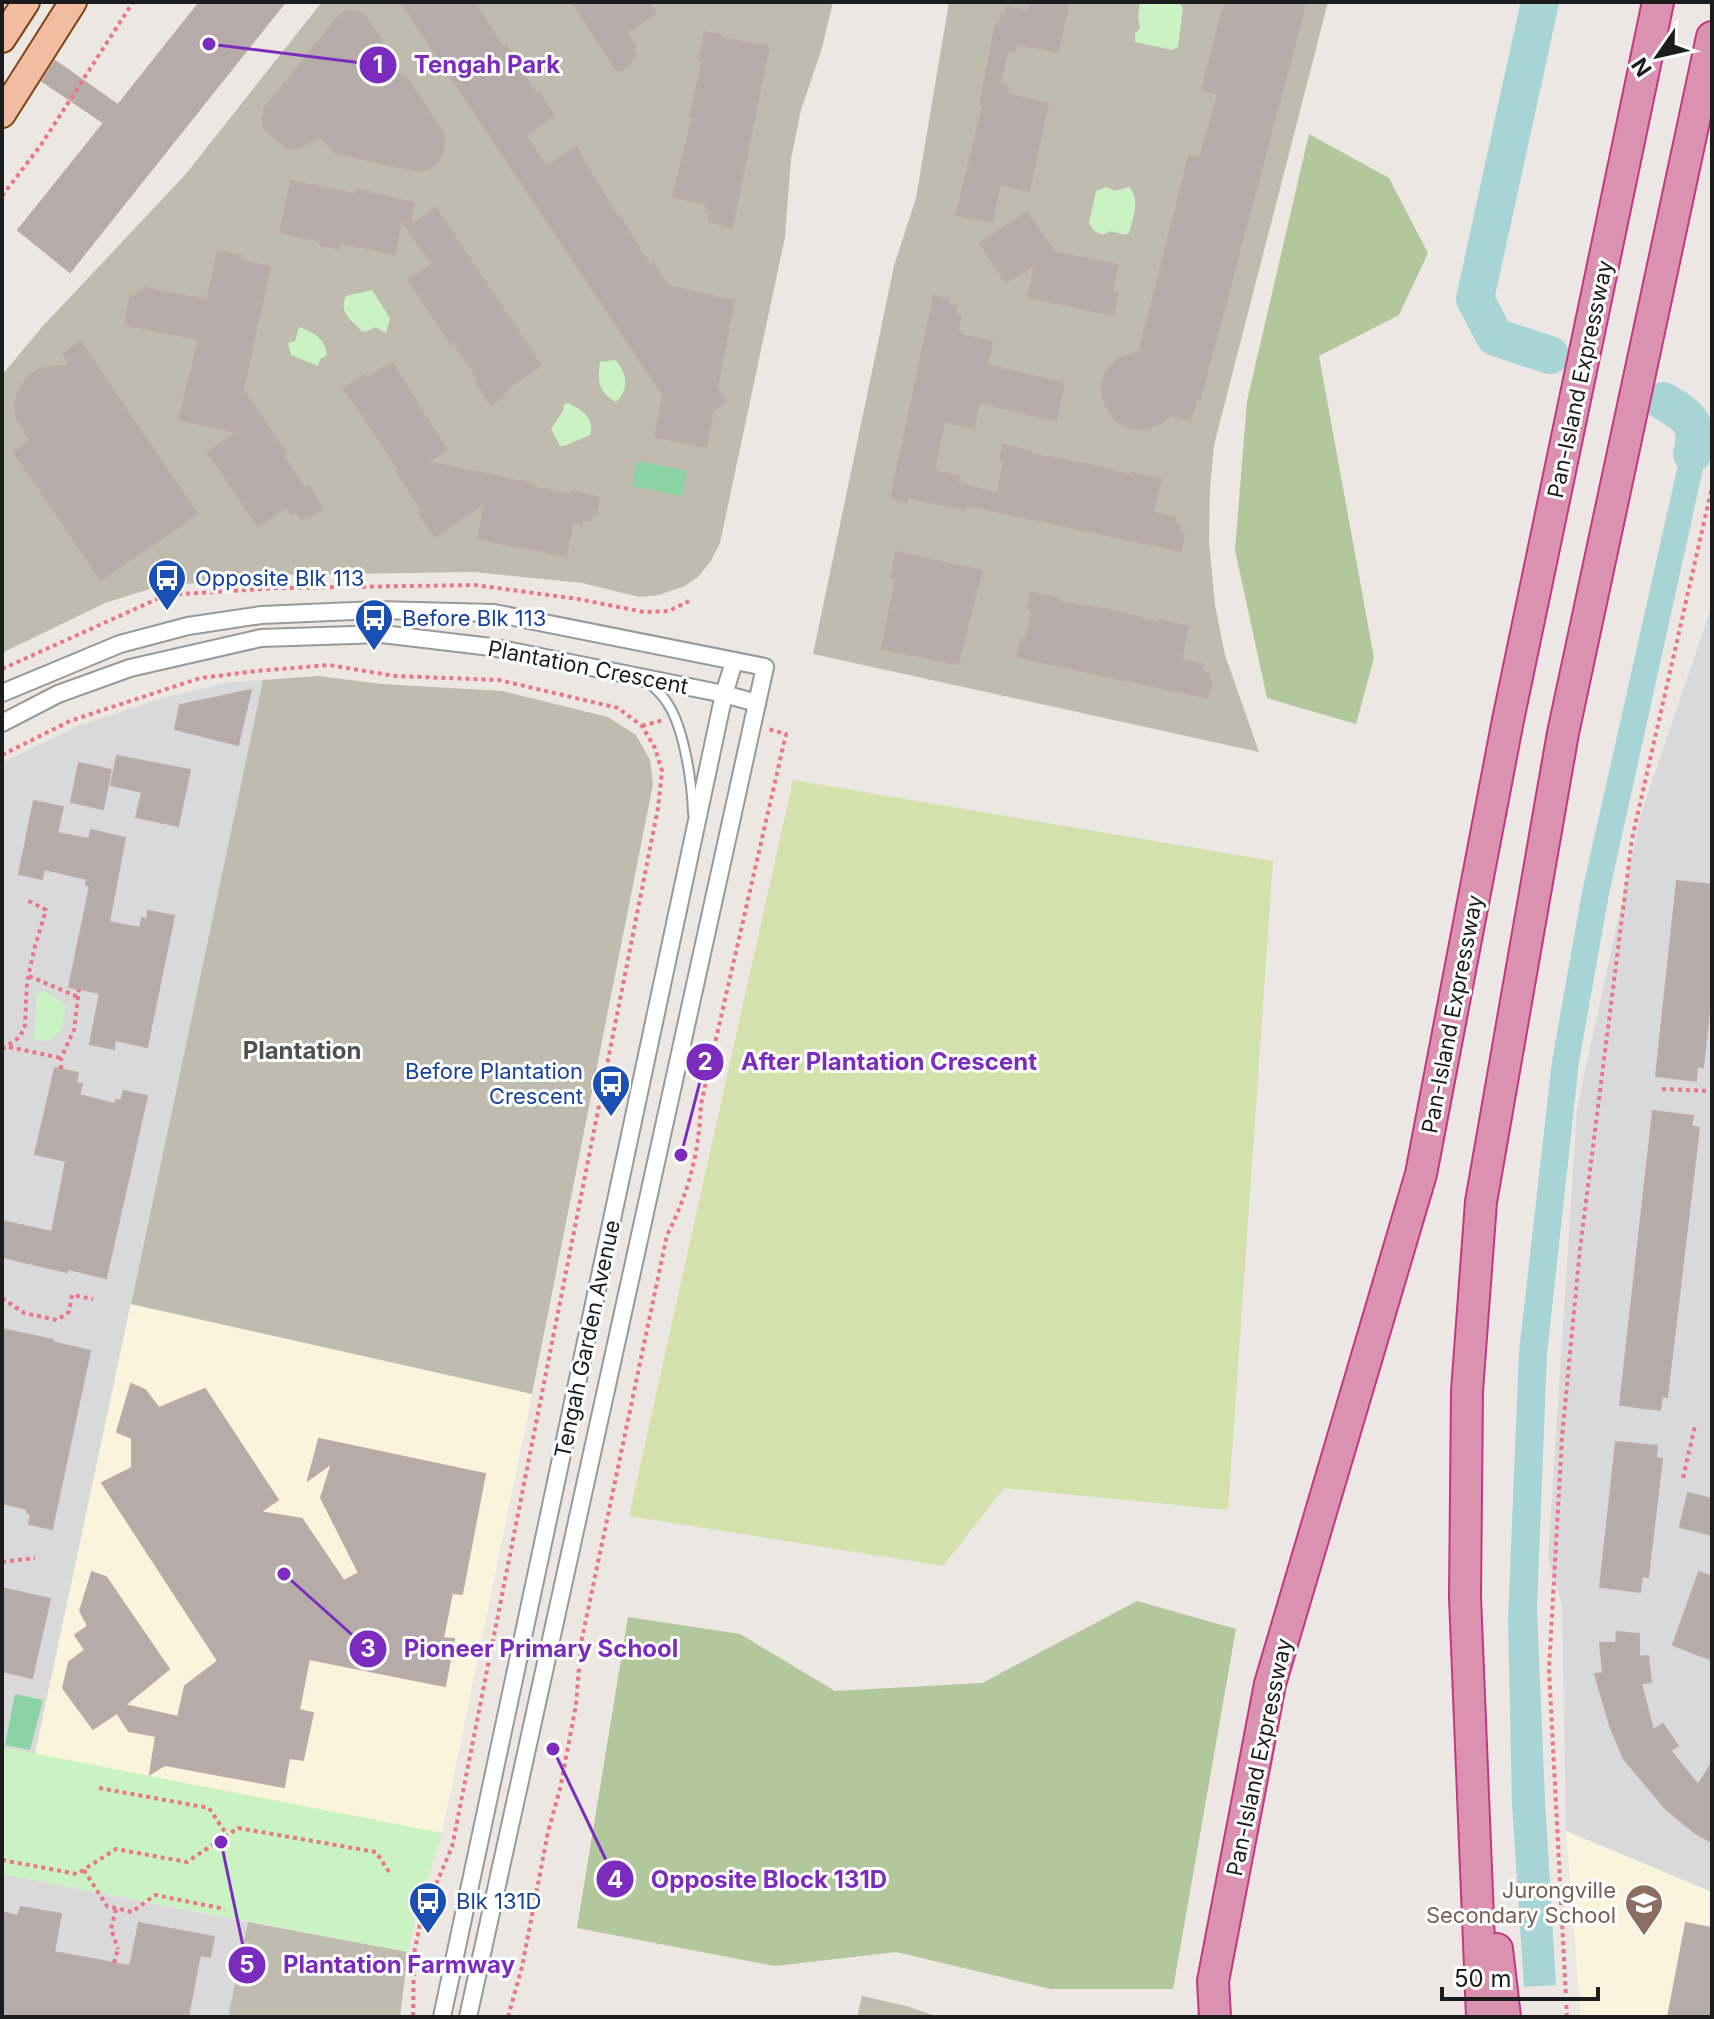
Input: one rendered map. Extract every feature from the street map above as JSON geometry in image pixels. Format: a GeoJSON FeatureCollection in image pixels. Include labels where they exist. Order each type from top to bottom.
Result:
{"type":"FeatureCollection","features":[{"type":"Feature","properties":{"kind":"highway","name":"Pan-Island Expressway"},"geometry":{"type":"LineString","coordinates":[[1215,2017],[1213,1981],[1270,1684],[1421,1174],[1508,720],[1658,2]]}},
{"type":"Feature","properties":{"kind":"highway"},"geometry":{"type":"LineString","coordinates":[[1482,2017],[1465,1597],[1467,1391],[1481,1202],[1563,733],[1712,37]]}},
{"type":"Feature","properties":{"kind":"highway"},"geometry":{"type":"LineString","coordinates":[[1653,303],[1712,109]]}},
{"type":"Feature","properties":{"kind":"highway"},"geometry":{"type":"LineString","coordinates":[[1479,1917],[1496,1940],[1505,2017]]}},
{"type":"Feature","properties":{"kind":"main road"},"geometry":{"type":"LineString","coordinates":[[2,39],[26,2]]}},
{"type":"Feature","properties":{"kind":"main road"},"geometry":{"type":"LineString","coordinates":[[2,114],[73,2]]}},
{"type":"Feature","properties":{"kind":"street","name":"Plantation Crescent"},"geometry":{"type":"LineString","coordinates":[[2,693],[120,644],[188,626],[261,615],[377,610],[494,613],[765,667]]}},
{"type":"Feature","properties":{"kind":"street","name":"Plantation Crescent"},"geometry":{"type":"LineString","coordinates":[[2,723],[58,694],[130,668],[261,638],[382,634],[491,647],[757,703]]}},
{"type":"Feature","properties":{"kind":"street","name":"Tengah Garden Avenue"},"geometry":{"type":"LineString","coordinates":[[442,2017],[724,694],[734,662]]}},
{"type":"Feature","properties":{"kind":"street","name":"Tengah Garden Avenue"},"geometry":{"type":"LineString","coordinates":[[468,2017],[765,667]]}},
{"type":"Feature","properties":{"kind":"street"},"geometry":{"type":"LineString","coordinates":[[471,1882],[496,1888]]}},
{"type":"Feature","properties":{"kind":"lane"},"geometry":{"type":"LineString","coordinates":[[643,677],[667,701],[683,742],[692,787],[693,842]]}},
{"type":"Feature","properties":{"kind":"path"},"geometry":{"type":"LineString","coordinates":[[2,196],[41,145],[133,2]]}},
{"type":"Feature","properties":{"kind":"path"},"geometry":{"type":"LineString","coordinates":[[1567,2017],[1549,1669],[1562,1437],[1572,1327],[1632,839],[1712,487]]}},
{"type":"Feature","properties":{"kind":"path"},"geometry":{"type":"LineString","coordinates":[[2,669],[166,595],[279,588]]}},
{"type":"Feature","properties":{"kind":"path"},"geometry":{"type":"LineString","coordinates":[[2,755],[70,721],[200,678],[329,665],[395,676],[499,680],[618,708],[642,726],[655,748],[662,771],[660,796],[452,1847],[421,1919],[414,1954],[413,2017]]}},
{"type":"Feature","properties":{"kind":"path"},"geometry":{"type":"LineString","coordinates":[[508,2017],[522,1967],[548,1832],[560,1789],[576,1705],[581,1643],[667,1235],[685,1200],[700,1135],[701,1104],[786,734]]}},
{"type":"Feature","properties":{"kind":"path"},"geometry":{"type":"LineString","coordinates":[[2,1049],[20,1037],[25,1025],[29,976],[46,910],[25,899]]}},
{"type":"Feature","properties":{"kind":"path"},"geometry":{"type":"LineString","coordinates":[[29,976],[78,997]]}},
{"type":"Feature","properties":{"kind":"path"},"geometry":{"type":"LineString","coordinates":[[61,1069],[61,1058],[74,1030],[79,989]]}},
{"type":"Feature","properties":{"kind":"path"},"geometry":{"type":"LineString","coordinates":[[8,1047],[61,1058]]}},
{"type":"Feature","properties":{"kind":"path"},"geometry":{"type":"LineString","coordinates":[[1662,1089],[1711,1091]]}},
{"type":"Feature","properties":{"kind":"path"},"geometry":{"type":"LineString","coordinates":[[2,1298],[24,1313],[57,1320],[69,1312],[72,1295],[93,1299]]}},
{"type":"Feature","properties":{"kind":"path"},"geometry":{"type":"LineString","coordinates":[[1683,1478],[1695,1426]]}},
{"type":"Feature","properties":{"kind":"path"},"geometry":{"type":"LineString","coordinates":[[2,1562],[35,1558]]}},
{"type":"Feature","properties":{"kind":"path"},"geometry":{"type":"LineString","coordinates":[[99,1788],[209,1808],[227,1835]]}},
{"type":"Feature","properties":{"kind":"path"},"geometry":{"type":"LineString","coordinates":[[2,1860],[77,1874],[116,1849],[187,1862],[238,1828],[376,1852],[389,1872]]}},
{"type":"Feature","properties":{"kind":"path"},"geometry":{"type":"LineString","coordinates":[[84,1870],[107,1906],[132,1912],[155,1895],[225,1909]]}},
{"type":"Feature","properties":{"kind":"path"},"geometry":{"type":"LineString","coordinates":[[114,1963],[118,1949],[111,1929],[116,1908]]}},
{"type":"Feature","properties":{"kind":"shaded area"},"geometry":{"type":"Polygon","coordinates":[[[322,2],[833,2],[822,48],[801,110],[791,159],[785,237],[720,543],[698,577],[685,586],[659,595],[639,597],[582,583],[474,572],[276,575],[156,587],[105,603],[2,653],[2,375],[42,327],[185,175],[322,2]]]}},
{"type":"Feature","properties":{"kind":"shaded area"},"geometry":{"type":"Polygon","coordinates":[[[949,2],[1328,2],[1214,445],[1210,488],[1209,542],[1215,605],[1225,655],[1259,752],[813,654],[894,266],[916,198],[949,2]]]}},
{"type":"Feature","properties":{"kind":"shaded area"},"geometry":{"type":"Polygon","coordinates":[[[1712,605],[1712,1892],[1566,1831],[1562,1605],[1548,1558],[1577,1108],[1641,814],[1712,605]]]}},
{"type":"Feature","properties":{"kind":"shaded area"},"geometry":{"type":"Polygon","coordinates":[[[318,676],[382,684],[502,691],[608,717],[636,735],[650,760],[653,784],[532,1394],[131,1304],[263,680],[318,676]]]}},
{"type":"Feature","properties":{"kind":"shaded area"},"geometry":{"type":"Polygon","coordinates":[[[263,680],[35,1754],[2,1747],[2,763],[80,725],[167,697],[230,682],[263,680]]]}},
{"type":"Feature","properties":{"kind":"shaded area"},"geometry":{"type":"Polygon","coordinates":[[[131,1304],[532,1394],[442,1833],[35,1754],[131,1304]]]}},
{"type":"Feature","properties":{"kind":"shaded area","name":"Jurongville Secondary School"},"geometry":{"type":"Polygon","coordinates":[[[1566,1831],[1712,1892],[1712,2017],[1581,2017],[1566,1831]]]}},
{"type":"Feature","properties":{"kind":"shaded area"},"geometry":{"type":"Polygon","coordinates":[[[2,1874],[248,1922],[228,2017],[2,2017],[2,1874]]]}},
{"type":"Feature","properties":{"kind":"shaded area"},"geometry":{"type":"Polygon","coordinates":[[[248,1922],[408,1952],[400,2017],[228,2017],[248,1922]]]}},
{"type":"Feature","properties":{"kind":"shaded area"},"geometry":{"type":"Polygon","coordinates":[[[862,1996],[906,2006],[939,2017],[857,2017],[862,1996]]]}},
{"type":"Feature","properties":{"kind":"green space"},"geometry":{"type":"Polygon","coordinates":[[[1140,2],[1180,4],[1183,8],[1178,47],[1172,50],[1135,42],[1135,34],[1140,28],[1140,2]]]}},
{"type":"Feature","properties":{"kind":"green space"},"geometry":{"type":"Polygon","coordinates":[[[1309,134],[1389,178],[1428,253],[1399,315],[1319,356],[1374,658],[1356,724],[1267,698],[1235,550],[1247,401],[1309,134]]]}},
{"type":"Feature","properties":{"kind":"green space"},"geometry":{"type":"Polygon","coordinates":[[[1106,187],[1115,191],[1129,187],[1133,192],[1135,209],[1129,233],[1125,235],[1111,231],[1102,235],[1093,230],[1089,223],[1096,191],[1106,187]]]}},
{"type":"Feature","properties":{"kind":"green space"},"geometry":{"type":"Polygon","coordinates":[[[372,290],[390,318],[386,333],[375,327],[362,331],[345,311],[346,296],[372,290]]]}},
{"type":"Feature","properties":{"kind":"green space"},"geometry":{"type":"Polygon","coordinates":[[[299,327],[324,344],[327,355],[320,359],[318,366],[291,355],[288,343],[295,341],[299,327]]]}},
{"type":"Feature","properties":{"kind":"green space"},"geometry":{"type":"Polygon","coordinates":[[[615,360],[625,381],[623,392],[616,402],[600,386],[599,375],[600,362],[615,360]]]}},
{"type":"Feature","properties":{"kind":"green space"},"geometry":{"type":"Polygon","coordinates":[[[568,403],[589,419],[590,435],[560,446],[551,429],[564,404],[568,403]]]}},
{"type":"Feature","properties":{"kind":"green space"},"geometry":{"type":"Polygon","coordinates":[[[637,461],[687,471],[682,496],[632,486],[637,461]]]}},
{"type":"Feature","properties":{"kind":"green space"},"geometry":{"type":"Polygon","coordinates":[[[793,780],[1273,861],[1228,1510],[1004,1488],[943,1566],[629,1516],[793,780]]]}},
{"type":"Feature","properties":{"kind":"green space"},"geometry":{"type":"Polygon","coordinates":[[[44,991],[66,1004],[62,1029],[47,1042],[34,1039],[37,994],[44,991]]]}},
{"type":"Feature","properties":{"kind":"green space"},"geometry":{"type":"Polygon","coordinates":[[[1137,1601],[1236,1629],[1173,1989],[1051,1989],[896,1952],[775,1966],[577,1928],[628,1617],[740,1634],[835,1691],[982,1683],[1137,1601]]]}},
{"type":"Feature","properties":{"kind":"green space"},"geometry":{"type":"Polygon","coordinates":[[[15,1694],[43,1700],[30,1750],[5,1745],[15,1694]]]}},
{"type":"Feature","properties":{"kind":"green space"},"geometry":{"type":"Polygon","coordinates":[[[2,1747],[442,1833],[408,1952],[2,1874],[2,1747]]]}},
{"type":"Feature","properties":{"kind":"water"},"geometry":{"type":"Polygon","coordinates":[[[1682,396],[1701,416],[1709,442],[1609,894],[1579,1062],[1547,1354],[1537,1608],[1556,1985],[1524,1987],[1512,1804],[1508,1619],[1519,1352],[1552,1061],[1582,892],[1684,438],[1676,427],[1682,396]]]}},
{"type":"Feature","properties":{"kind":"building"},"geometry":{"type":"Polygon","coordinates":[[[200,2],[285,2],[70,272],[18,230],[104,123],[42,81],[55,61],[118,105],[200,2]]]}},
{"type":"Feature","properties":{"kind":"building"},"geometry":{"type":"Polygon","coordinates":[[[401,2],[474,2],[554,116],[526,135],[546,166],[576,147],[618,218],[620,216],[650,266],[653,263],[668,286],[734,301],[717,388],[726,401],[713,411],[706,447],[655,437],[663,395],[401,2]]]}},
{"type":"Feature","properties":{"kind":"building"},"geometry":{"type":"Polygon","coordinates":[[[572,2],[649,2],[656,13],[627,33],[636,46],[632,49],[636,55],[629,60],[632,64],[618,72],[572,2]]]}},
{"type":"Feature","properties":{"kind":"building"},"geometry":{"type":"Polygon","coordinates":[[[1031,2],[1069,2],[1058,52],[1017,44],[1015,52],[1007,51],[1000,84],[1009,86],[1007,94],[1048,104],[1029,191],[1000,184],[992,222],[956,215],[983,105],[980,104],[996,24],[999,24],[1001,15],[1005,16],[1007,7],[1029,12],[1031,2]]]}},
{"type":"Feature","properties":{"kind":"building"},"geometry":{"type":"Polygon","coordinates":[[[1232,2],[1306,2],[1200,399],[1197,398],[1191,421],[1170,415],[1160,424],[1146,429],[1132,429],[1119,423],[1109,412],[1102,397],[1102,385],[1106,372],[1117,359],[1139,352],[1189,156],[1200,158],[1218,94],[1202,90],[1224,4],[1231,5],[1232,2]]]}},
{"type":"Feature","properties":{"kind":"building"},"geometry":{"type":"Polygon","coordinates":[[[346,11],[356,11],[365,16],[382,41],[373,74],[399,74],[407,78],[444,134],[443,154],[428,169],[417,171],[335,153],[321,137],[297,149],[287,148],[265,130],[262,119],[264,109],[346,11]]]}},
{"type":"Feature","properties":{"kind":"building"},"geometry":{"type":"Polygon","coordinates":[[[705,32],[721,35],[721,38],[769,46],[732,229],[709,221],[707,204],[673,197],[693,117],[690,116],[703,60],[699,60],[705,32]]]}},
{"type":"Feature","properties":{"kind":"building"},"geometry":{"type":"Polygon","coordinates":[[[291,181],[355,194],[356,189],[414,203],[410,226],[436,208],[541,365],[509,387],[503,393],[505,395],[491,405],[475,381],[478,379],[408,280],[435,262],[430,261],[401,220],[395,254],[340,243],[339,249],[320,245],[321,241],[280,233],[291,181]]]}},
{"type":"Feature","properties":{"kind":"building"},"geometry":{"type":"Polygon","coordinates":[[[1027,212],[1054,252],[1118,265],[1112,292],[1118,293],[1113,315],[1028,297],[1035,264],[1006,283],[980,243],[1027,212]]]}},
{"type":"Feature","properties":{"kind":"building"},"geometry":{"type":"Polygon","coordinates":[[[218,251],[270,267],[243,390],[286,453],[283,456],[304,487],[308,485],[323,509],[309,518],[307,515],[301,519],[296,512],[292,515],[286,507],[258,527],[208,452],[238,432],[179,420],[199,339],[125,325],[130,298],[145,288],[207,300],[218,251]]]}},
{"type":"Feature","properties":{"kind":"building"},"geometry":{"type":"Polygon","coordinates":[[[934,296],[949,299],[948,304],[957,306],[955,314],[961,316],[958,330],[962,335],[992,342],[987,365],[1064,383],[1056,421],[979,402],[974,428],[944,422],[934,471],[959,476],[958,482],[997,494],[1004,462],[1000,460],[1003,445],[1031,451],[1030,454],[1132,476],[1132,473],[1161,479],[1153,513],[1175,517],[1173,523],[1181,525],[1180,533],[1184,534],[1181,551],[966,505],[965,510],[908,497],[907,502],[891,498],[934,296]]]}},
{"type":"Feature","properties":{"kind":"building"},"geometry":{"type":"Polygon","coordinates":[[[80,341],[197,514],[101,580],[14,452],[30,441],[16,417],[15,401],[21,386],[30,375],[42,368],[70,365],[63,354],[80,341]]]}},
{"type":"Feature","properties":{"kind":"building"},"geometry":{"type":"Polygon","coordinates":[[[392,363],[447,450],[428,462],[571,495],[572,491],[599,497],[596,514],[592,513],[591,521],[583,519],[581,524],[573,522],[566,556],[478,539],[485,503],[435,537],[419,513],[422,511],[397,472],[399,470],[344,388],[392,363]]]}},
{"type":"Feature","properties":{"kind":"building"},"geometry":{"type":"Polygon","coordinates":[[[896,552],[982,571],[958,664],[882,649],[896,579],[891,578],[896,552]]]}},
{"type":"Feature","properties":{"kind":"building"},"geometry":{"type":"Polygon","coordinates":[[[1031,593],[1058,598],[1058,602],[1188,626],[1181,660],[1203,664],[1201,671],[1209,673],[1208,681],[1212,682],[1208,698],[1017,657],[1029,625],[1032,609],[1027,608],[1031,593]]]}},
{"type":"Feature","properties":{"kind":"building"},"geometry":{"type":"Polygon","coordinates":[[[251,690],[238,745],[175,729],[180,705],[251,690]]]}},
{"type":"Feature","properties":{"kind":"building"},"geometry":{"type":"Polygon","coordinates":[[[117,756],[190,770],[178,826],[136,817],[142,792],[111,785],[117,756]]]}},
{"type":"Feature","properties":{"kind":"building"},"geometry":{"type":"Polygon","coordinates":[[[79,763],[111,770],[103,809],[71,802],[79,763]]]}},
{"type":"Feature","properties":{"kind":"building"},"geometry":{"type":"Polygon","coordinates":[[[34,801],[63,807],[57,833],[89,839],[91,830],[125,838],[109,922],[140,928],[142,918],[147,920],[148,911],[174,916],[147,1047],[115,1040],[114,1049],[90,1044],[100,993],[69,987],[90,886],[86,885],[87,879],[44,869],[42,879],[19,874],[34,801]]]}},
{"type":"Feature","properties":{"kind":"building"},"geometry":{"type":"Polygon","coordinates":[[[1677,881],[1712,885],[1712,986],[1703,1067],[1697,1066],[1696,1081],[1656,1076],[1677,881]]]}},
{"type":"Feature","properties":{"kind":"building"},"geometry":{"type":"Polygon","coordinates":[[[55,1068],[78,1073],[76,1083],[82,1084],[79,1095],[115,1104],[116,1100],[121,1101],[124,1091],[147,1096],[106,1278],[2,1257],[2,1221],[52,1232],[66,1161],[35,1154],[55,1068]]]}},
{"type":"Feature","properties":{"kind":"building"},"geometry":{"type":"Polygon","coordinates":[[[1653,1111],[1693,1116],[1691,1126],[1699,1128],[1667,1397],[1662,1396],[1660,1410],[1620,1405],[1653,1111]]]}},
{"type":"Feature","properties":{"kind":"building"},"geometry":{"type":"Polygon","coordinates":[[[2,1329],[90,1351],[52,1529],[29,1524],[31,1514],[27,1513],[27,1509],[2,1503],[2,1329]]]}},
{"type":"Feature","properties":{"kind":"building"},"geometry":{"type":"Polygon","coordinates":[[[131,1384],[145,1390],[159,1408],[205,1389],[278,1500],[260,1512],[302,1519],[344,1581],[359,1573],[321,1498],[332,1463],[308,1480],[319,1439],[485,1474],[462,1594],[452,1593],[443,1638],[454,1639],[445,1686],[309,1659],[299,1710],[313,1713],[303,1760],[289,1758],[284,1787],[165,1765],[150,1774],[156,1736],[129,1731],[117,1713],[93,1729],[63,1688],[69,1662],[85,1650],[75,1635],[88,1626],[80,1611],[92,1572],[106,1577],[169,1669],[125,1705],[178,1717],[185,1686],[218,1661],[102,1483],[132,1468],[132,1438],[117,1432],[131,1384]]]}},
{"type":"Feature","properties":{"kind":"building"},"geometry":{"type":"Polygon","coordinates":[[[1616,1442],[1657,1446],[1656,1458],[1662,1459],[1648,1577],[1642,1576],[1640,1592],[1600,1587],[1616,1442]]]}},
{"type":"Feature","properties":{"kind":"building"},"geometry":{"type":"Polygon","coordinates":[[[1688,1493],[1712,1499],[1712,1535],[1680,1527],[1688,1493]]]}},
{"type":"Feature","properties":{"kind":"building"},"geometry":{"type":"Polygon","coordinates":[[[1699,1572],[1712,1577],[1712,1660],[1673,1645],[1699,1572]]]}},
{"type":"Feature","properties":{"kind":"building"},"geometry":{"type":"Polygon","coordinates":[[[2,1588],[50,1599],[32,1678],[2,1671],[2,1588]]]}},
{"type":"Feature","properties":{"kind":"building"},"geometry":{"type":"Polygon","coordinates":[[[1617,1632],[1639,1634],[1639,1657],[1648,1656],[1651,1682],[1641,1683],[1653,1730],[1663,1724],[1678,1746],[1670,1750],[1698,1785],[1712,1763],[1712,1842],[1695,1833],[1666,1809],[1624,1759],[1610,1726],[1595,1674],[1603,1673],[1600,1643],[1616,1643],[1617,1632]]]}},
{"type":"Feature","properties":{"kind":"building"},"geometry":{"type":"Polygon","coordinates":[[[21,1907],[61,1914],[54,1952],[130,1966],[139,1923],[214,1937],[210,1957],[200,1955],[188,2017],[2,2017],[2,1912],[18,1916],[21,1907]]]}},
{"type":"Feature","properties":{"kind":"building"},"geometry":{"type":"Polygon","coordinates":[[[1686,1923],[1712,1928],[1712,2017],[1668,2017],[1686,1923]]]}},
{"type":"Feature","properties":{"kind":"waterway"},"geometry":{"type":"LineString","coordinates":[[1540,2],[1475,299],[1495,337],[1550,355]]}},
{"type":"Feature","properties":{"kind":"waterway"},"geometry":{"type":"LineString","coordinates":[[1663,401],[1680,411],[1690,422],[1694,435],[1692,454]]}},
{"type":"Feature","properties":{"kind":"place","name":"Tengah Park"},"geometry":{"type":"Point","coordinates":[209,44]}},
{"type":"Feature","properties":{"kind":"place","name":"Opposite Blk 113"},"geometry":{"type":"Point","coordinates":[167,612]}},
{"type":"Feature","properties":{"kind":"place","name":"Before Blk 113"},"geometry":{"type":"Point","coordinates":[374,652]}},
{"type":"Feature","properties":{"kind":"place","name":"Before Plantation Crescent"},"geometry":{"type":"Point","coordinates":[611,1118]}},
{"type":"Feature","properties":{"kind":"place","name":"After Plantation Crescent"},"geometry":{"type":"Point","coordinates":[681,1155]}},
{"type":"Feature","properties":{"kind":"place","name":"Pioneer Primary School"},"geometry":{"type":"Point","coordinates":[284,1574]}},
{"type":"Feature","properties":{"kind":"place","name":"Opposite Block 131D"},"geometry":{"type":"Point","coordinates":[553,1749]}},
{"type":"Feature","properties":{"kind":"place","name":"Plantation Farmway"},"geometry":{"type":"Point","coordinates":[221,1842]}},
{"type":"Feature","properties":{"kind":"place","name":"Blk 131D"},"geometry":{"type":"Point","coordinates":[428,1935]}},
{"type":"Feature","properties":{"kind":"place","name":"Jurongville Secondary School"},"geometry":{"type":"Point","coordinates":[1644,1937]}},
{"type":"Feature","properties":{"kind":"district","name":"Plantation"},"geometry":{"type":"Point","coordinates":[302,1050]}}]}
